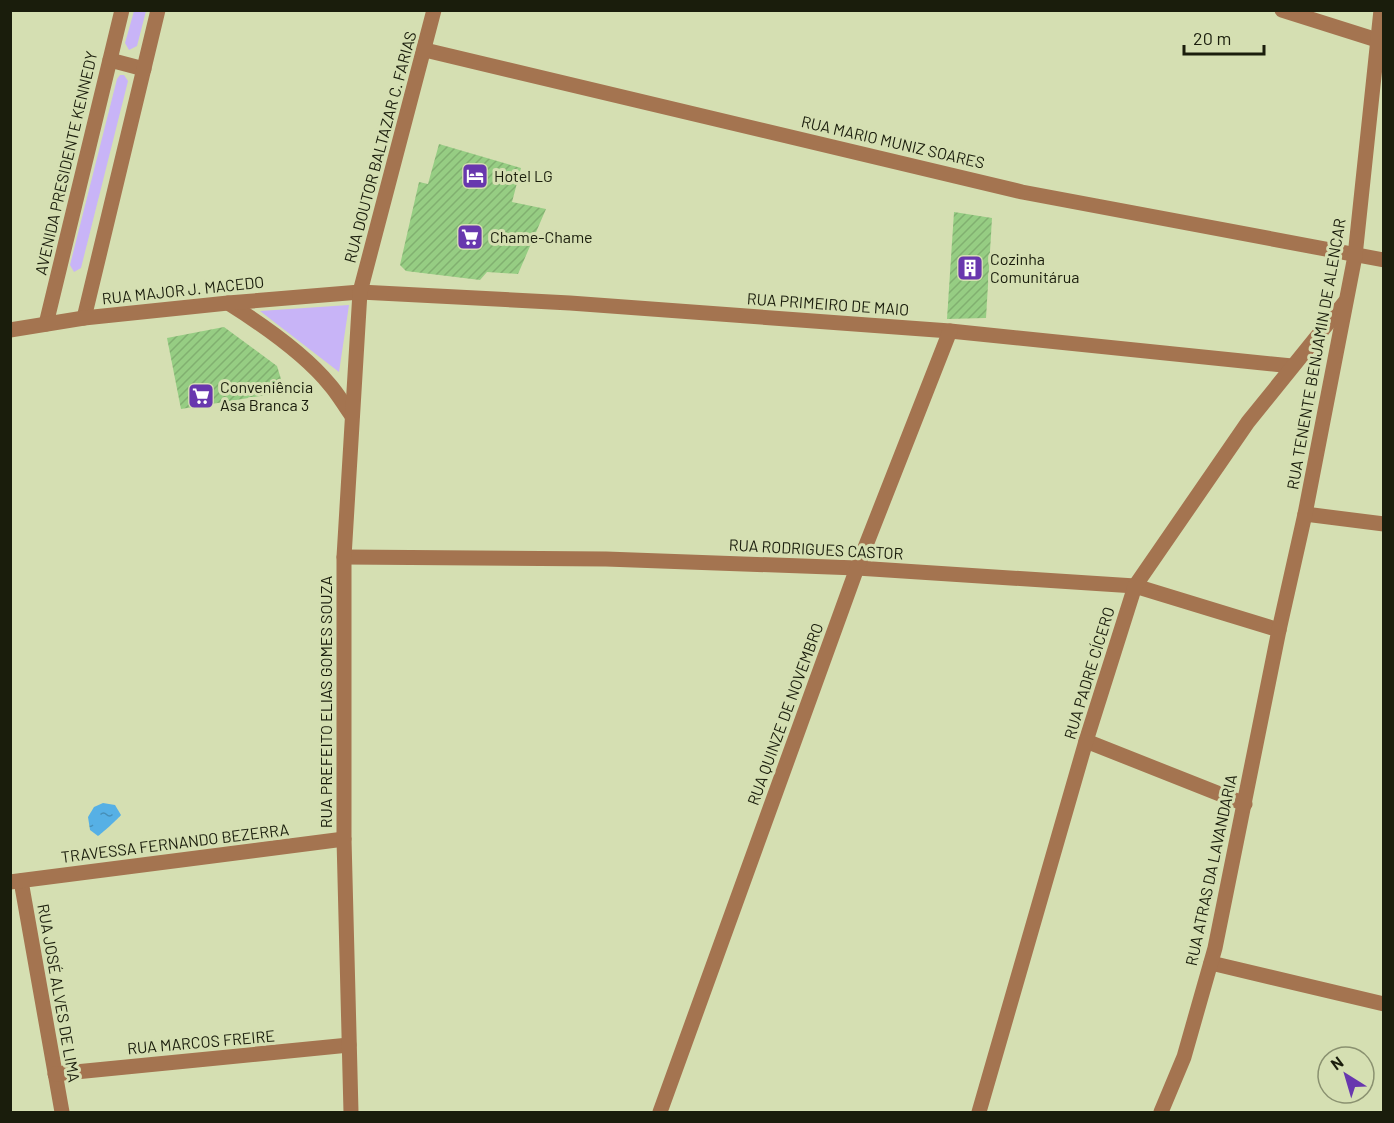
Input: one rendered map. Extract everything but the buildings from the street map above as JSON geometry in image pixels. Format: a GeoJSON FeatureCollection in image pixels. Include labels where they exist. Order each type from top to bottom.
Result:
{"type":"FeatureCollection","features":[{"type":"Feature","properties":{"kind":"street","name":"AVENIDA PRESIDENTE KENNEDY"},"geometry":{"type":"LineString","coordinates":[[46,324],[122,10]]}},
{"type":"Feature","properties":{"kind":"street"},"geometry":{"type":"LineString","coordinates":[[84,318],[159,10]]}},
{"type":"Feature","properties":{"kind":"street","name":"RUA DOUTOR BALTAZAR C. FARIAS"},"geometry":{"type":"LineString","coordinates":[[360,292],[434,10]]}},
{"type":"Feature","properties":{"kind":"street"},"geometry":{"type":"LineString","coordinates":[[1282,10],[1377,39]]}},
{"type":"Feature","properties":{"kind":"street","name":"RUA TENENTE BENJAMIN DE ALENCAR"},"geometry":{"type":"LineString","coordinates":[[1279,630],[1305,514],[1355,256],[1381,10]]}},
{"type":"Feature","properties":{"kind":"street","name":"RUA MARIO MUNIZ SOARES"},"geometry":{"type":"LineString","coordinates":[[425,50],[1022,192],[1383,260]]}},
{"type":"Feature","properties":{"kind":"street"},"geometry":{"type":"LineString","coordinates":[[110,60],[144,69]]}},
{"type":"Feature","properties":{"kind":"street","name":"RUA MAJOR J. MACEDO"},"geometry":{"type":"LineString","coordinates":[[10,330],[84,318],[360,292]]}},
{"type":"Feature","properties":{"kind":"street","name":"RUA PRIMEIRO DE MAIO"},"geometry":{"type":"LineString","coordinates":[[360,292],[570,303],[950,331],[1292,366]]}},
{"type":"Feature","properties":{"kind":"street","name":"RUA PREFEITO ELIAS GOMES SOUZA"},"geometry":{"type":"LineString","coordinates":[[351,1113],[344,839],[344,557],[360,292]]}},
{"type":"Feature","properties":{"kind":"street","name":"RUA PADRE CÍCERO"},"geometry":{"type":"LineString","coordinates":[[979,1113],[1086,741],[1135,586],[1248,422],[1346,301]]}},
{"type":"Feature","properties":{"kind":"street"},"geometry":{"type":"LineString","coordinates":[[228,303],[267,328],[299,355],[329,384],[352,416]]}},
{"type":"Feature","properties":{"kind":"street","name":"RUA QUINZE DE NOVEMBRO"},"geometry":{"type":"LineString","coordinates":[[660,1113],[857,568],[950,331]]}},
{"type":"Feature","properties":{"kind":"street"},"geometry":{"type":"LineString","coordinates":[[1305,514],[1383,524]]}},
{"type":"Feature","properties":{"kind":"street","name":"RUA RODRIGUES CASTOR"},"geometry":{"type":"LineString","coordinates":[[344,557],[606,559],[857,568],[1135,586],[1279,630]]}},
{"type":"Feature","properties":{"kind":"street","name":"RUA ATRAS DA LAVANDARIA"},"geometry":{"type":"LineString","coordinates":[[1161,1113],[1184,1057],[1211,963],[1279,630]]}},
{"type":"Feature","properties":{"kind":"street"},"geometry":{"type":"LineString","coordinates":[[1086,741],[1245,804]]}},
{"type":"Feature","properties":{"kind":"street","name":"TRAVESSA FERNANDO BEZERRA"},"geometry":{"type":"LineString","coordinates":[[16,881],[344,839]]}},
{"type":"Feature","properties":{"kind":"street","name":"RUA JOSÉ ALVES DE LIMA"},"geometry":{"type":"LineString","coordinates":[[16,881],[62,1113]]}},
{"type":"Feature","properties":{"kind":"street"},"geometry":{"type":"LineString","coordinates":[[1211,963],[1383,1004]]}},
{"type":"Feature","properties":{"kind":"street","name":"RUA MARCOS FREIRE"},"geometry":{"type":"LineString","coordinates":[[55,1074],[349,1046]]}},
{"type":"Feature","properties":{"kind":"shaded area"},"geometry":{"type":"Polygon","coordinates":[[[134,11],[146,11],[137,46],[129,50],[125,43],[134,11]]]}},
{"type":"Feature","properties":{"kind":"shaded area"},"geometry":{"type":"Polygon","coordinates":[[[120,75],[124,75],[128,81],[81,268],[74,272],[70,265],[117,79],[120,75]]]}},
{"type":"Feature","properties":{"kind":"shaded area"},"geometry":{"type":"Polygon","coordinates":[[[349,305],[339,372],[260,311],[349,305]]]}},
{"type":"Feature","properties":{"kind":"water"},"geometry":{"type":"Polygon","coordinates":[[[103,803],[115,805],[121,815],[98,836],[90,830],[88,817],[94,807],[103,803]]]}},
{"type":"Feature","properties":{"kind":"place","name":"Hotel LG"},"geometry":{"type":"Point","coordinates":[475,176]}},
{"type":"Feature","properties":{"kind":"place","name":"Chame-Chame"},"geometry":{"type":"Point","coordinates":[470,237]}},
{"type":"Feature","properties":{"kind":"place","name":"Cozinha Comunitárua"},"geometry":{"type":"Point","coordinates":[970,268]}},
{"type":"Feature","properties":{"kind":"place","name":"Conveniência Asa Branca 3"},"geometry":{"type":"Point","coordinates":[201,396]}}]}
